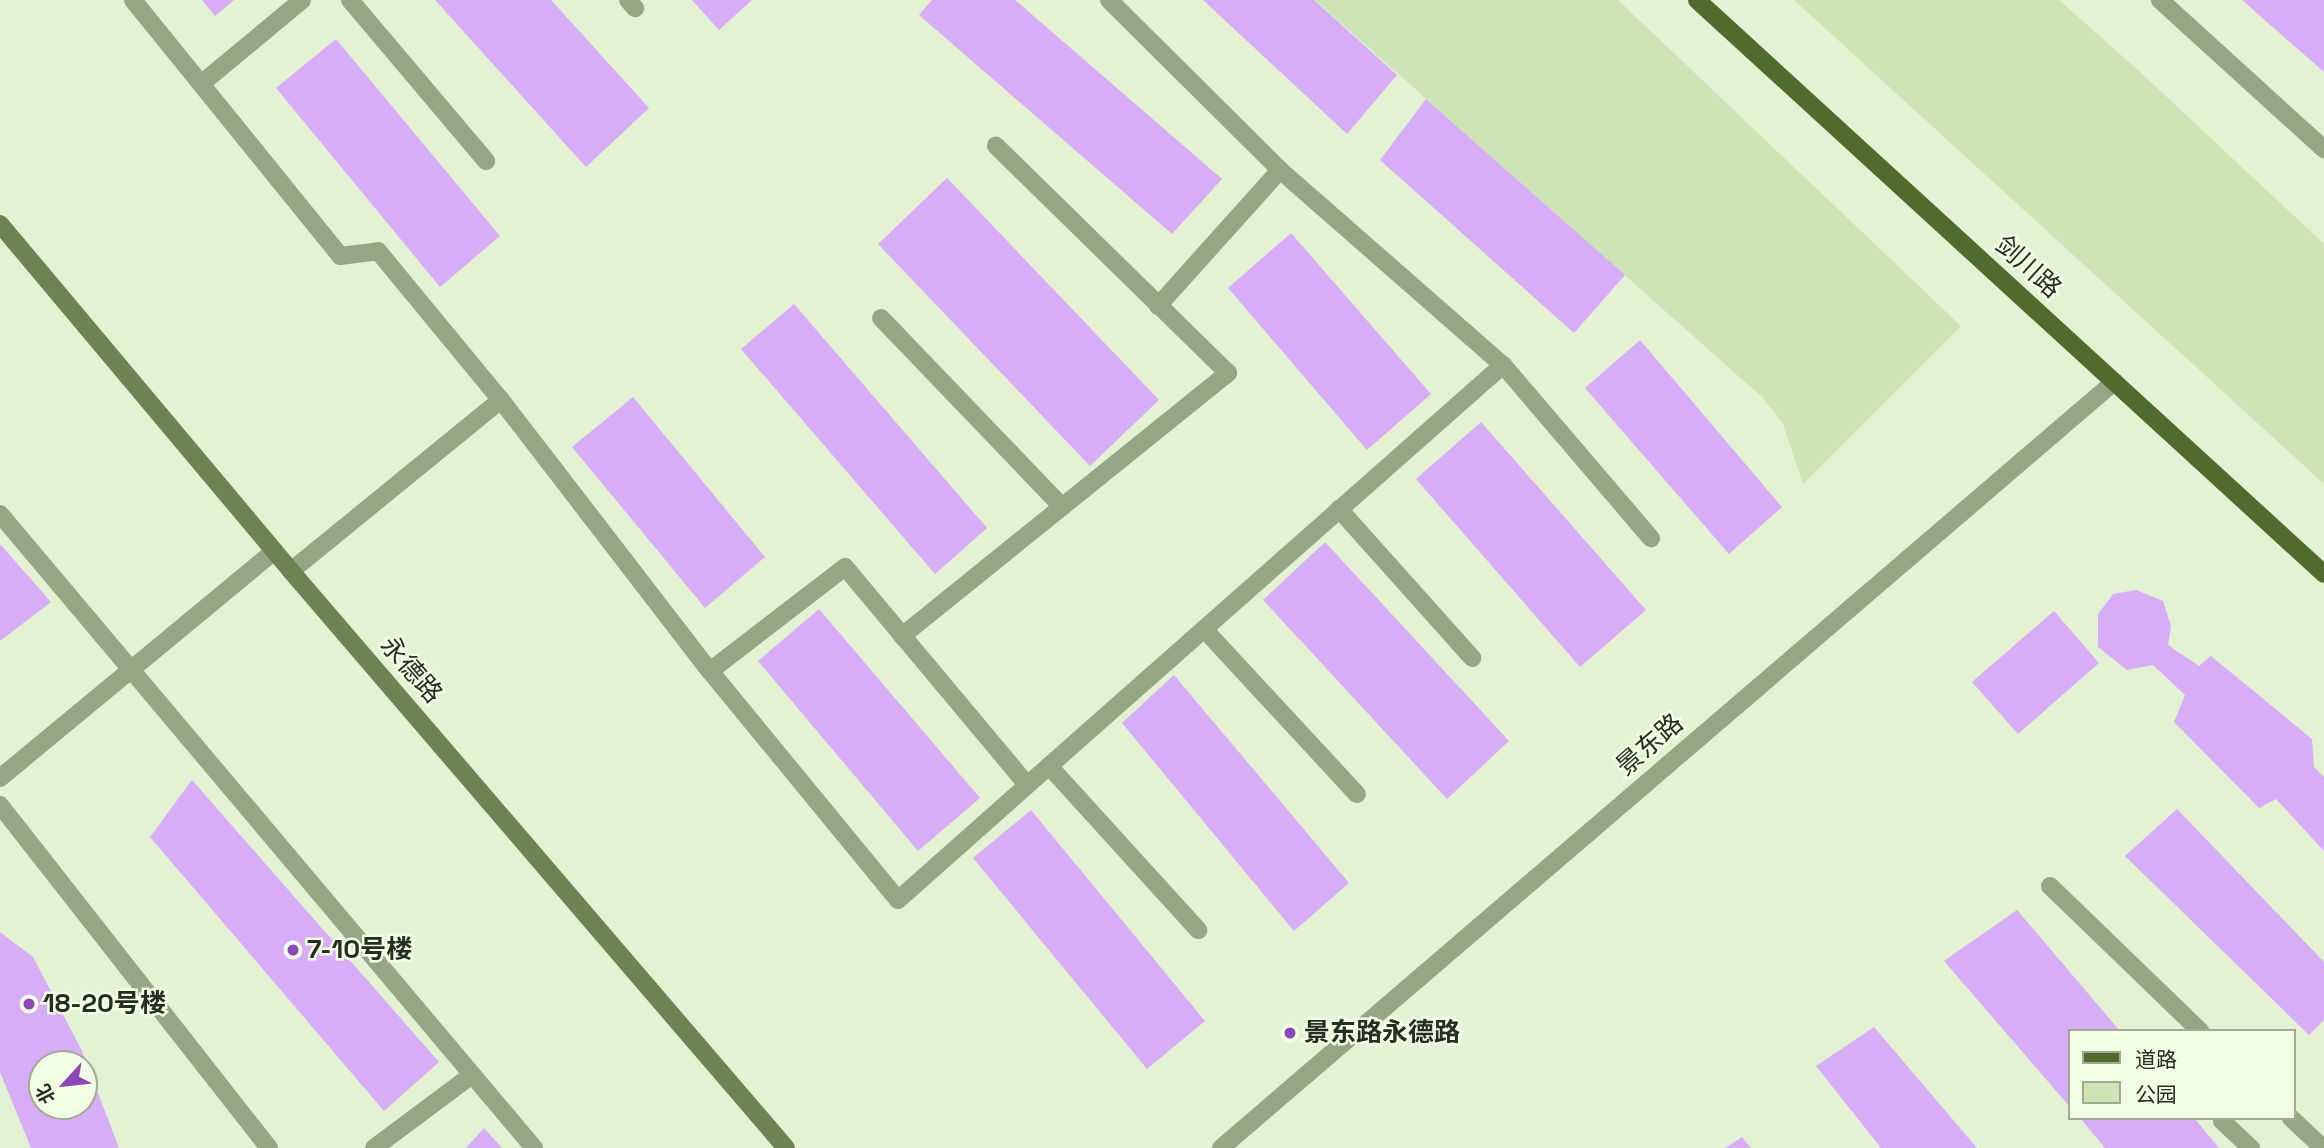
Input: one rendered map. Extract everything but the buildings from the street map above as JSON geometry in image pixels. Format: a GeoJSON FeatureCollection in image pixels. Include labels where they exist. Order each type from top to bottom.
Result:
{"type":"FeatureCollection","features":[{"type":"Feature","properties":{"kind":"main road","name":"剑川路"},"geometry":{"type":"LineString","coordinates":[[1697,0],[2324,574]]}},
{"type":"Feature","properties":{"kind":"street"},"geometry":{"type":"LineString","coordinates":[[134,0],[340,256],[378,251],[501,400],[710,671],[898,900],[1503,365]]}},
{"type":"Feature","properties":{"kind":"street"},"geometry":{"type":"LineString","coordinates":[[201,84],[302,0]]}},
{"type":"Feature","properties":{"kind":"street"},"geometry":{"type":"LineString","coordinates":[[350,0],[486,161]]}},
{"type":"Feature","properties":{"kind":"street"},"geometry":{"type":"LineString","coordinates":[[1109,0],[1280,170],[1503,365],[1651,538]]}},
{"type":"Feature","properties":{"kind":"street"},"geometry":{"type":"LineString","coordinates":[[2160,0],[2324,149]]}},
{"type":"Feature","properties":{"kind":"street"},"geometry":{"type":"LineString","coordinates":[[902,636],[1228,373],[996,146]]}},
{"type":"Feature","properties":{"kind":"street"},"geometry":{"type":"LineString","coordinates":[[1158,306],[1280,170]]}},
{"type":"Feature","properties":{"kind":"street","name":"永德路"},"geometry":{"type":"LineString","coordinates":[[0,224],[291,571],[786,1148]]}},
{"type":"Feature","properties":{"kind":"street"},"geometry":{"type":"LineString","coordinates":[[881,318],[1062,507]]}},
{"type":"Feature","properties":{"kind":"street","name":"景东路"},"geometry":{"type":"LineString","coordinates":[[1221,1148],[2114,382]]}},
{"type":"Feature","properties":{"kind":"street"},"geometry":{"type":"LineString","coordinates":[[291,571],[501,400]]}},
{"type":"Feature","properties":{"kind":"street"},"geometry":{"type":"LineString","coordinates":[[1339,509],[1472,658]]}},
{"type":"Feature","properties":{"kind":"street"},"geometry":{"type":"LineString","coordinates":[[0,514],[534,1148]]}},
{"type":"Feature","properties":{"kind":"street"},"geometry":{"type":"LineString","coordinates":[[0,778],[274,551]]}},
{"type":"Feature","properties":{"kind":"street"},"geometry":{"type":"LineString","coordinates":[[710,671],[845,568],[1027,785]]}},
{"type":"Feature","properties":{"kind":"street"},"geometry":{"type":"LineString","coordinates":[[1204,629],[1357,794]]}},
{"type":"Feature","properties":{"kind":"street"},"geometry":{"type":"LineString","coordinates":[[1049,766],[1198,930]]}},
{"type":"Feature","properties":{"kind":"street"},"geometry":{"type":"LineString","coordinates":[[0,805],[269,1148]]}},
{"type":"Feature","properties":{"kind":"street"},"geometry":{"type":"LineString","coordinates":[[2050,886],[2198,1029]]}},
{"type":"Feature","properties":{"kind":"street"},"geometry":{"type":"LineString","coordinates":[[374,1148],[472,1074]]}},
{"type":"Feature","properties":{"kind":"street"},"geometry":{"type":"LineString","coordinates":[[2223,1120],[2251,1148]]}},
{"type":"Feature","properties":{"kind":"street"},"geometry":{"type":"LineString","coordinates":[[2293,1120],[2323,1148]]}},
{"type":"Feature","properties":{"kind":"green space"},"geometry":{"type":"Polygon","coordinates":[[[1315,0],[1618,0],[1961,326],[1803,484],[1783,424],[1763,398],[1315,0]]]}},
{"type":"Feature","properties":{"kind":"green space"},"geometry":{"type":"Polygon","coordinates":[[[1794,0],[2059,0],[2139,71],[2324,244],[2324,484],[1794,0]]]}},
{"type":"Feature","properties":{"kind":"place","name":"7-10号楼"},"geometry":{"type":"Point","coordinates":[293,950]}},
{"type":"Feature","properties":{"kind":"place","name":"18-20号楼"},"geometry":{"type":"Point","coordinates":[29,1004]}},
{"type":"Feature","properties":{"kind":"place","name":"景东路永德路"},"geometry":{"type":"Point","coordinates":[1290,1033]}}]}
